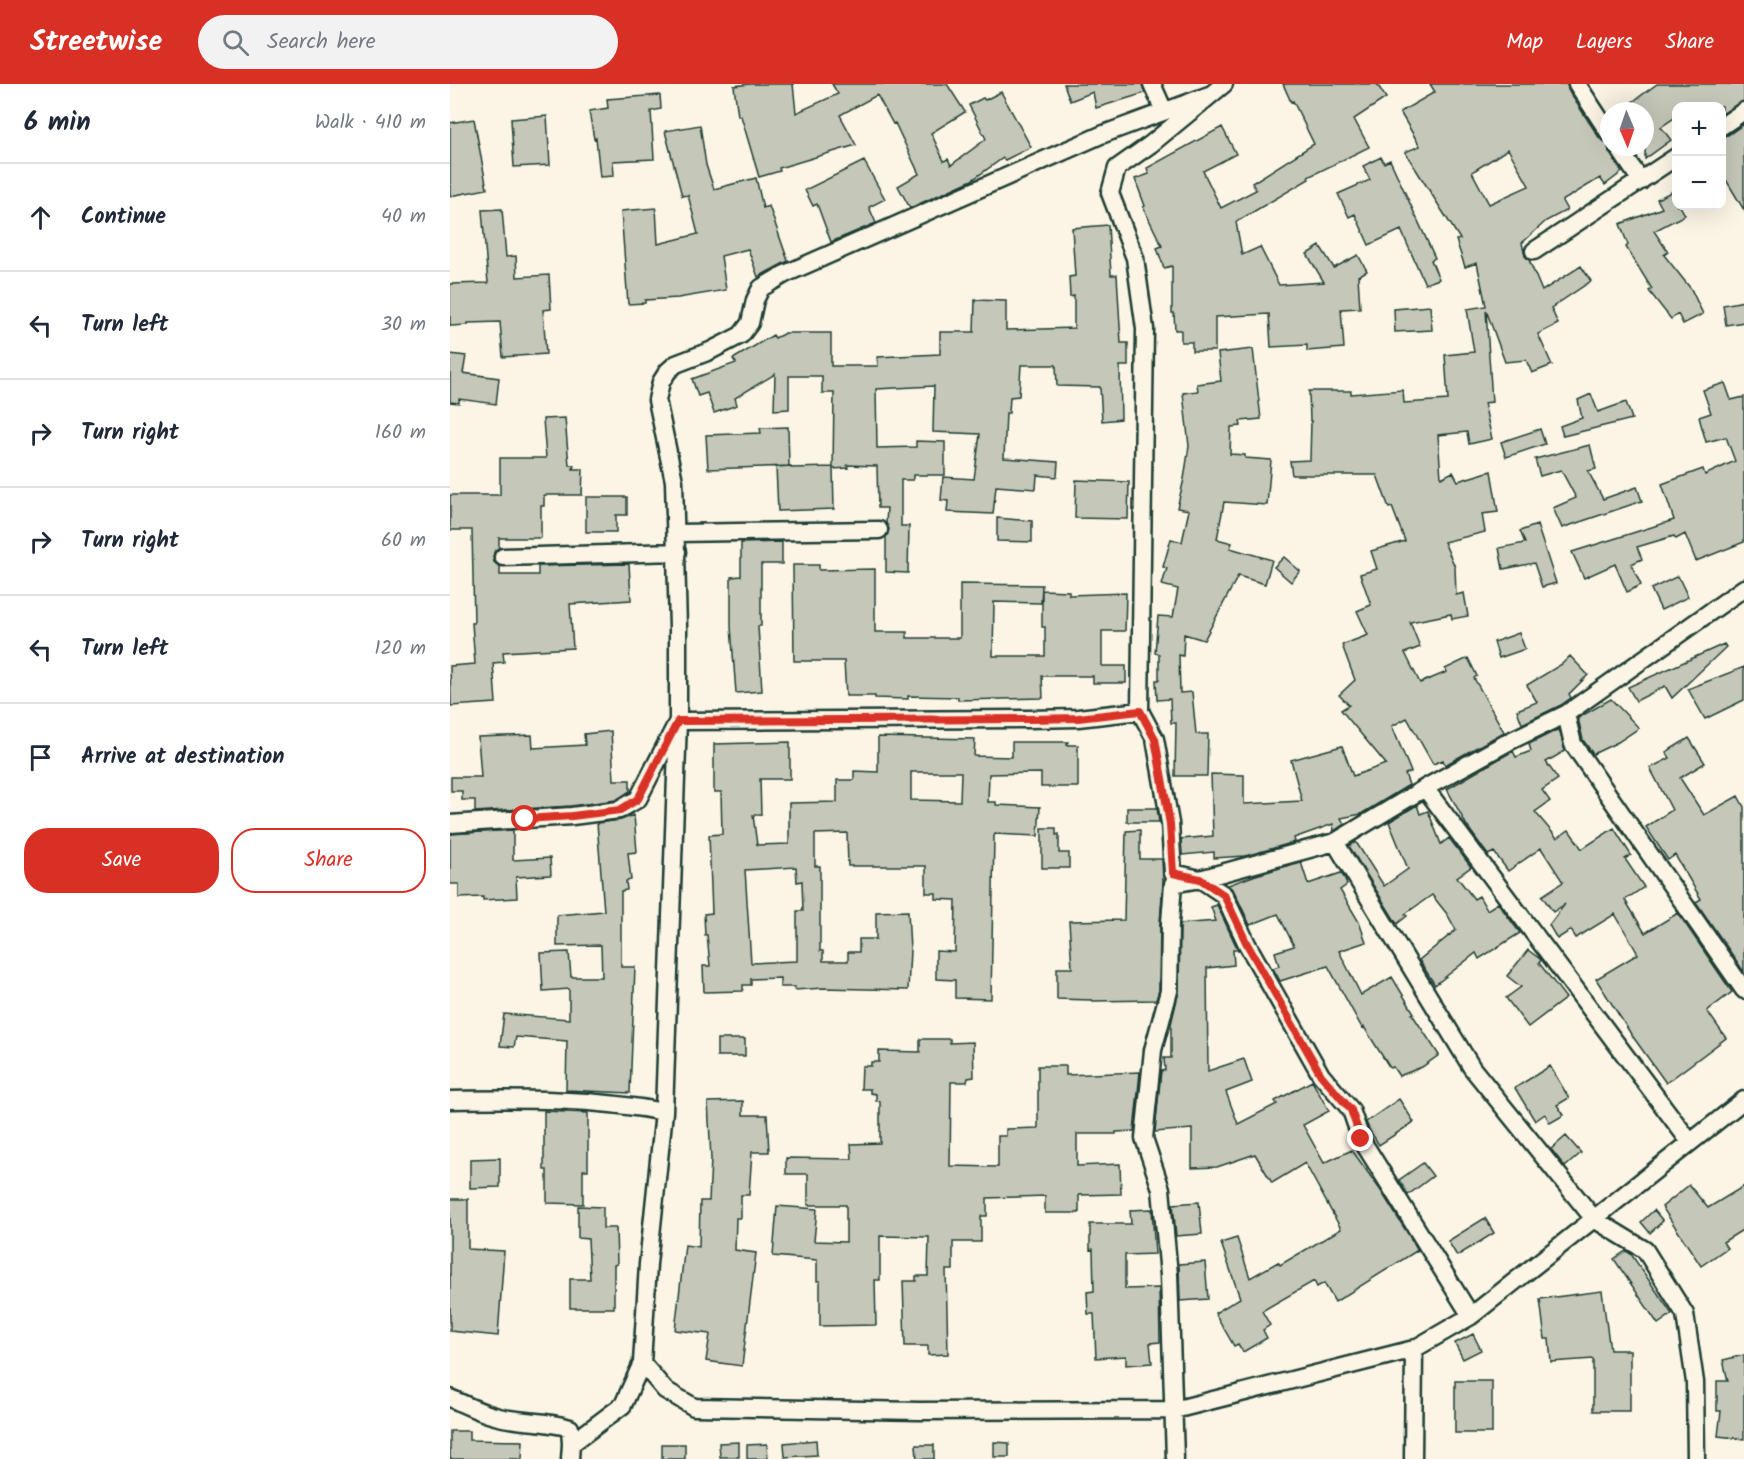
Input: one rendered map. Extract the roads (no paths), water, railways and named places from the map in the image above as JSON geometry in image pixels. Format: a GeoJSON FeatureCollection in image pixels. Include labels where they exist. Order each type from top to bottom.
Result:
{"type":"FeatureCollection","features":[{"type":"Feature","properties":{"kind":"street"},"geometry":{"type":"LineString","coordinates":[[1152,84],[1164,111]]}},
{"type":"Feature","properties":{"kind":"street"},"geometry":{"type":"LineString","coordinates":[[1224,84],[1151,144],[1117,168],[1110,194],[1135,258],[1145,329],[1140,711],[1155,739],[1170,824],[1173,873],[1200,879],[1224,895],[1247,944],[1321,1075],[1351,1110],[1361,1139],[1471,1316]]}},
{"type":"Feature","properties":{"kind":"street"},"geometry":{"type":"LineString","coordinates":[[1577,84],[1600,119]]}},
{"type":"Feature","properties":{"kind":"street"},"geometry":{"type":"LineString","coordinates":[[571,1451],[623,1405],[642,1363],[648,1264],[664,1112],[678,721],[677,552],[674,481],[657,400],[661,382],[676,364],[710,351],[741,335],[750,323],[755,300],[761,288],[785,273],[1101,135],[1209,95]]}},
{"type":"Feature","properties":{"kind":"street"},"geometry":{"type":"LineString","coordinates":[[1726,123],[1743,112]]}},
{"type":"Feature","properties":{"kind":"street"},"geometry":{"type":"LineString","coordinates":[[1624,156],[1641,181]]}},
{"type":"Feature","properties":{"kind":"street"},"geometry":{"type":"LineString","coordinates":[[1534,251],[1672,160]]}},
{"type":"Feature","properties":{"kind":"street"},"geometry":{"type":"LineString","coordinates":[[676,533],[879,530]]}},
{"type":"Feature","properties":{"kind":"street"},"geometry":{"type":"LineString","coordinates":[[503,557],[677,552]]}},
{"type":"Feature","properties":{"kind":"street"},"geometry":{"type":"LineString","coordinates":[[1175,1459],[1169,1275],[1161,1189],[1144,1138],[1153,1050],[1169,991],[1173,884],[1200,879],[1335,842],[1425,788],[1510,741],[1566,714],[1744,588]]}},
{"type":"Feature","properties":{"kind":"street"},"geometry":{"type":"LineString","coordinates":[[678,721],[1078,718],[1140,711]]}},
{"type":"Feature","properties":{"kind":"street"},"geometry":{"type":"LineString","coordinates":[[1566,714],[1574,744],[1744,990]]}},
{"type":"Feature","properties":{"kind":"street"},"geometry":{"type":"LineString","coordinates":[[450,824],[572,816],[620,810],[638,799],[678,721]]}},
{"type":"Feature","properties":{"kind":"street"},"geometry":{"type":"LineString","coordinates":[[1425,788],[1690,1142]]}},
{"type":"Feature","properties":{"kind":"street"},"geometry":{"type":"LineString","coordinates":[[1335,842],[1472,1068],[1594,1219],[1645,1250],[1685,1314],[1695,1382],[1696,1459]]}},
{"type":"Feature","properties":{"kind":"street"},"geometry":{"type":"LineString","coordinates":[[450,1100],[529,1098],[599,1102],[664,1112]]}},
{"type":"Feature","properties":{"kind":"street"},"geometry":{"type":"LineString","coordinates":[[642,1363],[665,1390],[694,1407],[920,1411],[1174,1410],[1414,1348],[1471,1316],[1744,1100]]}},
{"type":"Feature","properties":{"kind":"street"},"geometry":{"type":"LineString","coordinates":[[1413,1459],[1414,1348]]}},
{"type":"Feature","properties":{"kind":"street"},"geometry":{"type":"LineString","coordinates":[[450,1398],[494,1416],[570,1428],[571,1451]]}}]}
